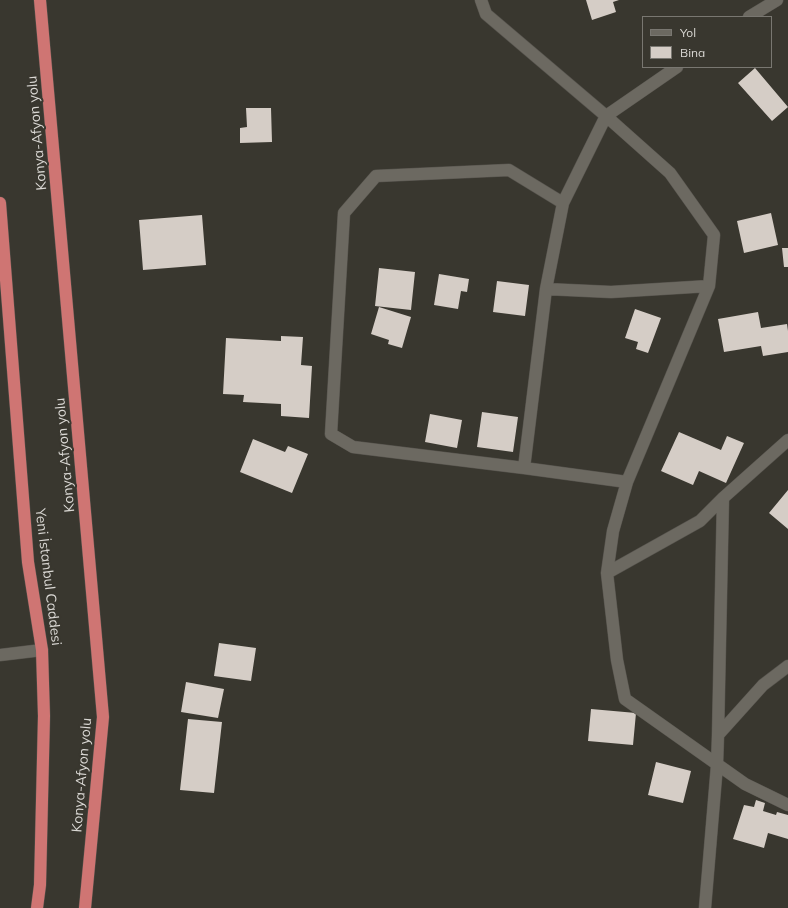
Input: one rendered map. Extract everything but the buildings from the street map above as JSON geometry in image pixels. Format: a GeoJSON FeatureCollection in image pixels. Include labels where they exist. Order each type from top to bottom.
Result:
{"type":"FeatureCollection","features":[{"type":"Feature","properties":{"kind":"highway","name":"Konya-Afyon yolu"},"geometry":{"type":"LineString","coordinates":[[40,0],[104,717],[85,908]]}},
{"type":"Feature","properties":{"kind":"highway","name":"Yeni İstanbul Caddesi"},"geometry":{"type":"LineString","coordinates":[[0,203],[28,562],[42,650],[44,724],[40,885],[37,908]]}},
{"type":"Feature","properties":{"kind":"street"},"geometry":{"type":"LineString","coordinates":[[481,0],[486,14],[606,116],[670,173],[714,235],[709,286],[627,482],[613,531],[607,573],[617,660],[625,699],[745,784],[787,804]]}},
{"type":"Feature","properties":{"kind":"street"},"geometry":{"type":"LineString","coordinates":[[751,16],[777,0]]}},
{"type":"Feature","properties":{"kind":"street"},"geometry":{"type":"LineString","coordinates":[[524,468],[546,289],[563,203],[606,116],[676,68]]}},
{"type":"Feature","properties":{"kind":"street"},"geometry":{"type":"LineString","coordinates":[[563,203],[509,170],[376,176],[344,213],[330,434],[353,447],[627,482]]}},
{"type":"Feature","properties":{"kind":"street"},"geometry":{"type":"LineString","coordinates":[[546,289],[611,292],[709,286]]}},
{"type":"Feature","properties":{"kind":"street"},"geometry":{"type":"LineString","coordinates":[[607,573],[700,521],[723,498],[788,440]]}},
{"type":"Feature","properties":{"kind":"street"},"geometry":{"type":"LineString","coordinates":[[705,908],[717,765],[723,498]]}},
{"type":"Feature","properties":{"kind":"street"},"geometry":{"type":"LineString","coordinates":[[0,655],[42,650]]}},
{"type":"Feature","properties":{"kind":"street"},"geometry":{"type":"LineString","coordinates":[[718,735],[763,685],[788,666]]}}]}
